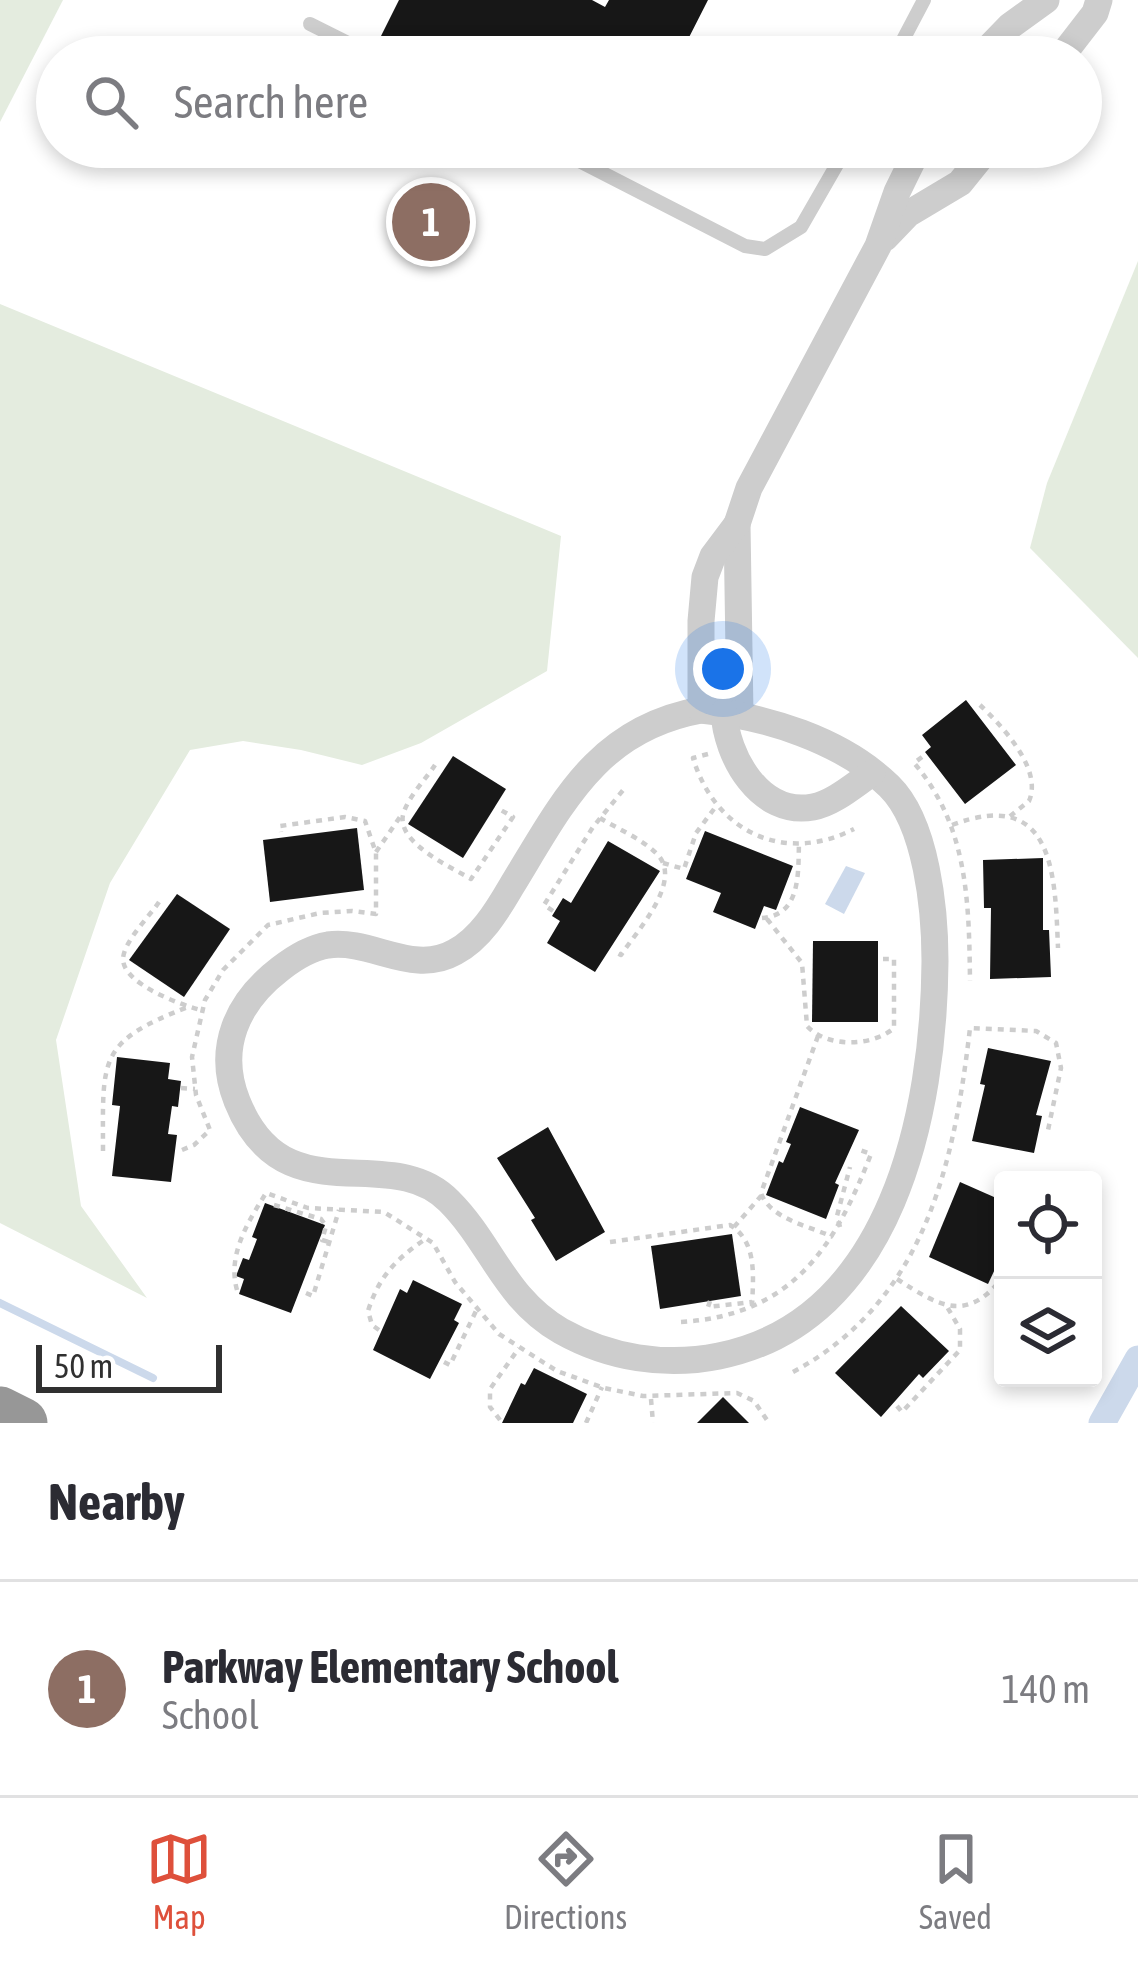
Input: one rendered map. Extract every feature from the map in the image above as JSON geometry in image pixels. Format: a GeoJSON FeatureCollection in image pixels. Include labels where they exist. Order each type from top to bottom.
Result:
{"type":"FeatureCollection","features":[{"type":"Feature","properties":{"kind":"highway"},"geometry":{"type":"LineString","coordinates":[[0,1412],[22,1423]]}},
{"type":"Feature","properties":{"kind":"street"},"geometry":{"type":"LineString","coordinates":[[1001,36],[1046,0]]}},
{"type":"Feature","properties":{"kind":"street"},"geometry":{"type":"LineString","coordinates":[[1077,36],[1100,0]]}},
{"type":"Feature","properties":{"kind":"street"},"geometry":{"type":"LineString","coordinates":[[722,712],[737,524],[748,488],[878,246],[909,168]]}},
{"type":"Feature","properties":{"kind":"street"},"geometry":{"type":"LineString","coordinates":[[878,246],[908,214],[960,183],[972,168]]}},
{"type":"Feature","properties":{"kind":"street"},"geometry":{"type":"LineString","coordinates":[[737,524],[713,556],[705,577],[701,622],[731,752],[746,778],[781,802],[812,808],[872,773]]}},
{"type":"Feature","properties":{"kind":"street"},"geometry":{"type":"LineString","coordinates":[[722,712],[763,720],[842,752],[872,773],[901,800],[931,890],[934,1021],[926,1086],[915,1134],[879,1230],[855,1268],[825,1302],[787,1332],[758,1346],[705,1359],[622,1356],[563,1332],[517,1296],[452,1204],[435,1189],[400,1174],[342,1176],[300,1167],[269,1146],[238,1103],[230,1071],[230,1035],[244,1004],[260,986],[299,955],[328,945],[428,962],[461,950],[493,917],[573,787],[592,764],[640,729],[674,715],[722,712]]}},
{"type":"Feature","properties":{"kind":"lane"},"geometry":{"type":"LineString","coordinates":[[905,36],[924,0]]}},
{"type":"Feature","properties":{"kind":"lane"},"geometry":{"type":"LineString","coordinates":[[310,24],[334,36]]}},
{"type":"Feature","properties":{"kind":"lane"},"geometry":{"type":"LineString","coordinates":[[593,168],[745,246],[765,250],[801,227],[835,168]]}},
{"type":"Feature","properties":{"kind":"path"},"geometry":{"type":"LineString","coordinates":[[980,705],[1018,751],[1032,777],[1029,801],[1009,817]]}},
{"type":"Feature","properties":{"kind":"path"},"geometry":{"type":"LineString","coordinates":[[376,853],[435,765]]}},
{"type":"Feature","properties":{"kind":"path"},"geometry":{"type":"LineString","coordinates":[[553,911],[544,905],[624,789]]}},
{"type":"Feature","properties":{"kind":"path"},"geometry":{"type":"LineString","coordinates":[[600,818],[663,862],[684,868],[696,833],[716,807]]}},
{"type":"Feature","properties":{"kind":"path"},"geometry":{"type":"LineString","coordinates":[[403,813],[410,837],[471,879],[513,817],[499,808]]}},
{"type":"Feature","properties":{"kind":"path"},"geometry":{"type":"LineString","coordinates":[[952,825],[982,817],[1009,817],[1026,825],[1049,854],[1055,875],[1058,948]]}},
{"type":"Feature","properties":{"kind":"path"},"geometry":{"type":"LineString","coordinates":[[477,843],[489,851]]}},
{"type":"Feature","properties":{"kind":"path"},"geometry":{"type":"LineString","coordinates":[[799,843],[793,899],[784,911],[764,919],[802,963],[805,1018],[818,1036],[843,1042],[884,1036],[894,1028],[894,959],[883,959]]}},
{"type":"Feature","properties":{"kind":"path"},"geometry":{"type":"LineString","coordinates":[[615,952],[621,955],[659,896],[663,862]]}},
{"type":"Feature","properties":{"kind":"path"},"geometry":{"type":"LineString","coordinates":[[159,902],[127,949],[124,964],[143,984],[201,1010]]}},
{"type":"Feature","properties":{"kind":"path"},"geometry":{"type":"LineString","coordinates":[[884,1001],[895,1001]]}},
{"type":"Feature","properties":{"kind":"path"},"geometry":{"type":"LineString","coordinates":[[103,1151],[103,1086],[115,1049],[134,1030],[188,1006]]}},
{"type":"Feature","properties":{"kind":"path"},"geometry":{"type":"LineString","coordinates":[[793,1372],[844,1337],[897,1279],[914,1250],[952,1152],[970,1028],[1036,1031],[1056,1043],[1061,1068],[1047,1136]]}},
{"type":"Feature","properties":{"kind":"path"},"geometry":{"type":"LineString","coordinates":[[734,1227],[761,1196],[765,1174],[818,1036]]}},
{"type":"Feature","properties":{"kind":"path"},"geometry":{"type":"LineString","coordinates":[[182,1088],[195,1089]]}},
{"type":"Feature","properties":{"kind":"path"},"geometry":{"type":"LineString","coordinates":[[681,1322],[721,1318],[792,1284],[840,1227],[871,1154],[857,1149]]}},
{"type":"Feature","properties":{"kind":"path"},"geometry":{"type":"LineString","coordinates":[[840,1227],[837,1216],[850,1167]]}},
{"type":"Feature","properties":{"kind":"path"},"geometry":{"type":"LineString","coordinates":[[236,1291],[231,1272],[250,1214],[266,1193],[308,1208],[384,1212],[427,1238],[499,1334],[557,1371],[651,1397],[737,1393],[754,1401],[770,1423]]}},
{"type":"Feature","properties":{"kind":"path"},"geometry":{"type":"LineString","coordinates":[[761,1196],[775,1213],[833,1238]]}},
{"type":"Feature","properties":{"kind":"path"},"geometry":{"type":"LineString","coordinates":[[274,1205],[321,1219],[326,1226],[322,1240],[329,1242]]}},
{"type":"Feature","properties":{"kind":"path"},"geometry":{"type":"LineString","coordinates":[[306,1293],[313,1296],[339,1210]]}},
{"type":"Feature","properties":{"kind":"path"},"geometry":{"type":"LineString","coordinates":[[610,1242],[734,1227],[749,1247],[752,1305]]}},
{"type":"Feature","properties":{"kind":"path"},"geometry":{"type":"LineString","coordinates":[[379,1330],[368,1311],[382,1277],[395,1260],[427,1238]]}},
{"type":"Feature","properties":{"kind":"path"},"geometry":{"type":"LineString","coordinates":[[897,1279],[946,1305],[970,1306],[1001,1279]]}},
{"type":"Feature","properties":{"kind":"path"},"geometry":{"type":"LineString","coordinates":[[710,1301],[708,1307],[752,1305]]}},
{"type":"Feature","properties":{"kind":"path"},"geometry":{"type":"LineString","coordinates":[[897,1406],[902,1412],[960,1350],[960,1330],[946,1305]]}},
{"type":"Feature","properties":{"kind":"path"},"geometry":{"type":"LineString","coordinates":[[444,1362],[450,1365],[477,1310]]}},
{"type":"Feature","properties":{"kind":"path"},"geometry":{"type":"LineString","coordinates":[[500,1420],[490,1407],[490,1389],[519,1348]]}},
{"type":"Feature","properties":{"kind":"path"},"geometry":{"type":"LineString","coordinates":[[586,1423],[602,1387]]}},
{"type":"Feature","properties":{"kind":"path"},"geometry":{"type":"LineString","coordinates":[[651,1397],[653,1423]]}},
{"type":"Feature","properties":{"kind":"shaded area"},"geometry":{"type":"Polygon","coordinates":[[[0,0],[63,0],[44,36],[36,36],[36,52],[0,122],[0,0]]]}},
{"type":"Feature","properties":{"kind":"shaded area"},"geometry":{"type":"Polygon","coordinates":[[[1138,261],[1138,658],[1030,548],[1047,483],[1138,261]]]}},
{"type":"Feature","properties":{"kind":"shaded area"},"geometry":{"type":"Polygon","coordinates":[[[0,304],[561,536],[547,671],[421,743],[362,765],[243,741],[190,750],[110,883],[56,1040],[81,1206],[147,1298],[0,1223],[0,304]]]}},
{"type":"Feature","properties":{"kind":"water"},"geometry":{"type":"Polygon","coordinates":[[[846,866],[865,873],[844,914],[825,904],[846,866]]]}},
{"type":"Feature","properties":{"kind":"building"},"geometry":{"type":"Polygon","coordinates":[[[399,0],[592,0],[605,7],[609,0],[708,0],[690,36],[381,36],[399,0]]]}},
{"type":"Feature","properties":{"kind":"building"},"geometry":{"type":"Polygon","coordinates":[[[966,700],[1016,765],[965,804],[925,752],[931,747],[922,735],[966,700]]]}},
{"type":"Feature","properties":{"kind":"building"},"geometry":{"type":"Polygon","coordinates":[[[453,756],[506,789],[463,858],[408,824],[453,756]]]}},
{"type":"Feature","properties":{"kind":"building"},"geometry":{"type":"Polygon","coordinates":[[[357,828],[364,890],[270,902],[263,840],[357,828]]]}},
{"type":"Feature","properties":{"kind":"building"},"geometry":{"type":"Polygon","coordinates":[[[705,831],[793,866],[776,910],[764,906],[755,929],[713,912],[721,893],[686,879],[705,831]]]}},
{"type":"Feature","properties":{"kind":"building"},"geometry":{"type":"Polygon","coordinates":[[[608,841],[660,871],[595,972],[547,943],[560,921],[552,916],[563,898],[571,903],[608,841]]]}},
{"type":"Feature","properties":{"kind":"building"},"geometry":{"type":"Polygon","coordinates":[[[1043,858],[1043,930],[1049,930],[1051,977],[990,979],[991,908],[984,908],[983,860],[1043,858]]]}},
{"type":"Feature","properties":{"kind":"building"},"geometry":{"type":"Polygon","coordinates":[[[177,894],[230,929],[184,997],[129,960],[177,894]]]}},
{"type":"Feature","properties":{"kind":"building"},"geometry":{"type":"Polygon","coordinates":[[[813,941],[878,941],[878,1022],[812,1022],[813,941]]]}},
{"type":"Feature","properties":{"kind":"building"},"geometry":{"type":"Polygon","coordinates":[[[988,1048],[1051,1061],[1036,1115],[1042,1116],[1034,1153],[972,1141],[988,1048]]]}},
{"type":"Feature","properties":{"kind":"building"},"geometry":{"type":"Polygon","coordinates":[[[117,1057],[170,1063],[168,1079],[181,1081],[168,1134],[177,1135],[171,1182],[112,1176],[120,1106],[112,1105],[117,1057]]]}},
{"type":"Feature","properties":{"kind":"building"},"geometry":{"type":"Polygon","coordinates":[[[800,1107],[859,1130],[835,1183],[839,1185],[826,1219],[766,1195],[791,1144],[786,1142],[800,1107]]]}},
{"type":"Feature","properties":{"kind":"building"},"geometry":{"type":"Polygon","coordinates":[[[548,1127],[605,1232],[556,1261],[497,1158],[548,1127]]]}},
{"type":"Feature","properties":{"kind":"building"},"geometry":{"type":"Polygon","coordinates":[[[960,1182],[994,1197],[994,1271],[988,1284],[929,1257],[960,1182]]]}},
{"type":"Feature","properties":{"kind":"building"},"geometry":{"type":"Polygon","coordinates":[[[265,1203],[325,1225],[291,1313],[239,1294],[244,1279],[236,1276],[243,1258],[249,1260],[265,1203]]]}},
{"type":"Feature","properties":{"kind":"building"},"geometry":{"type":"Polygon","coordinates":[[[732,1234],[741,1296],[660,1309],[651,1246],[732,1234]]]}},
{"type":"Feature","properties":{"kind":"building"},"geometry":{"type":"Polygon","coordinates":[[[413,1280],[462,1304],[454,1320],[459,1323],[430,1379],[373,1350],[400,1289],[407,1293],[413,1280]]]}},
{"type":"Feature","properties":{"kind":"building"},"geometry":{"type":"Polygon","coordinates":[[[901,1306],[949,1351],[923,1378],[919,1374],[881,1417],[835,1373],[901,1306]]]}},
{"type":"Feature","properties":{"kind":"building"},"geometry":{"type":"Polygon","coordinates":[[[534,1368],[587,1394],[573,1423],[502,1423],[521,1383],[525,1385],[534,1368]]]}},
{"type":"Feature","properties":{"kind":"building"},"geometry":{"type":"Polygon","coordinates":[[[723,1397],[749,1423],[697,1423],[723,1397]]]}},
{"type":"Feature","properties":{"kind":"waterway"},"geometry":{"type":"LineString","coordinates":[[0,1303],[153,1378]]}},
{"type":"Feature","properties":{"kind":"waterway"},"geometry":{"type":"LineString","coordinates":[[1102,1423],[1138,1359]]}},
{"type":"Feature","properties":{"kind":"waterway"},"geometry":{"type":"LineString","coordinates":[[1131,1373],[1138,1376]]}},
{"type":"Feature","properties":{"kind":"place","name":"Parkway Elementary School"},"geometry":{"type":"Point","coordinates":[431,222]}}]}
